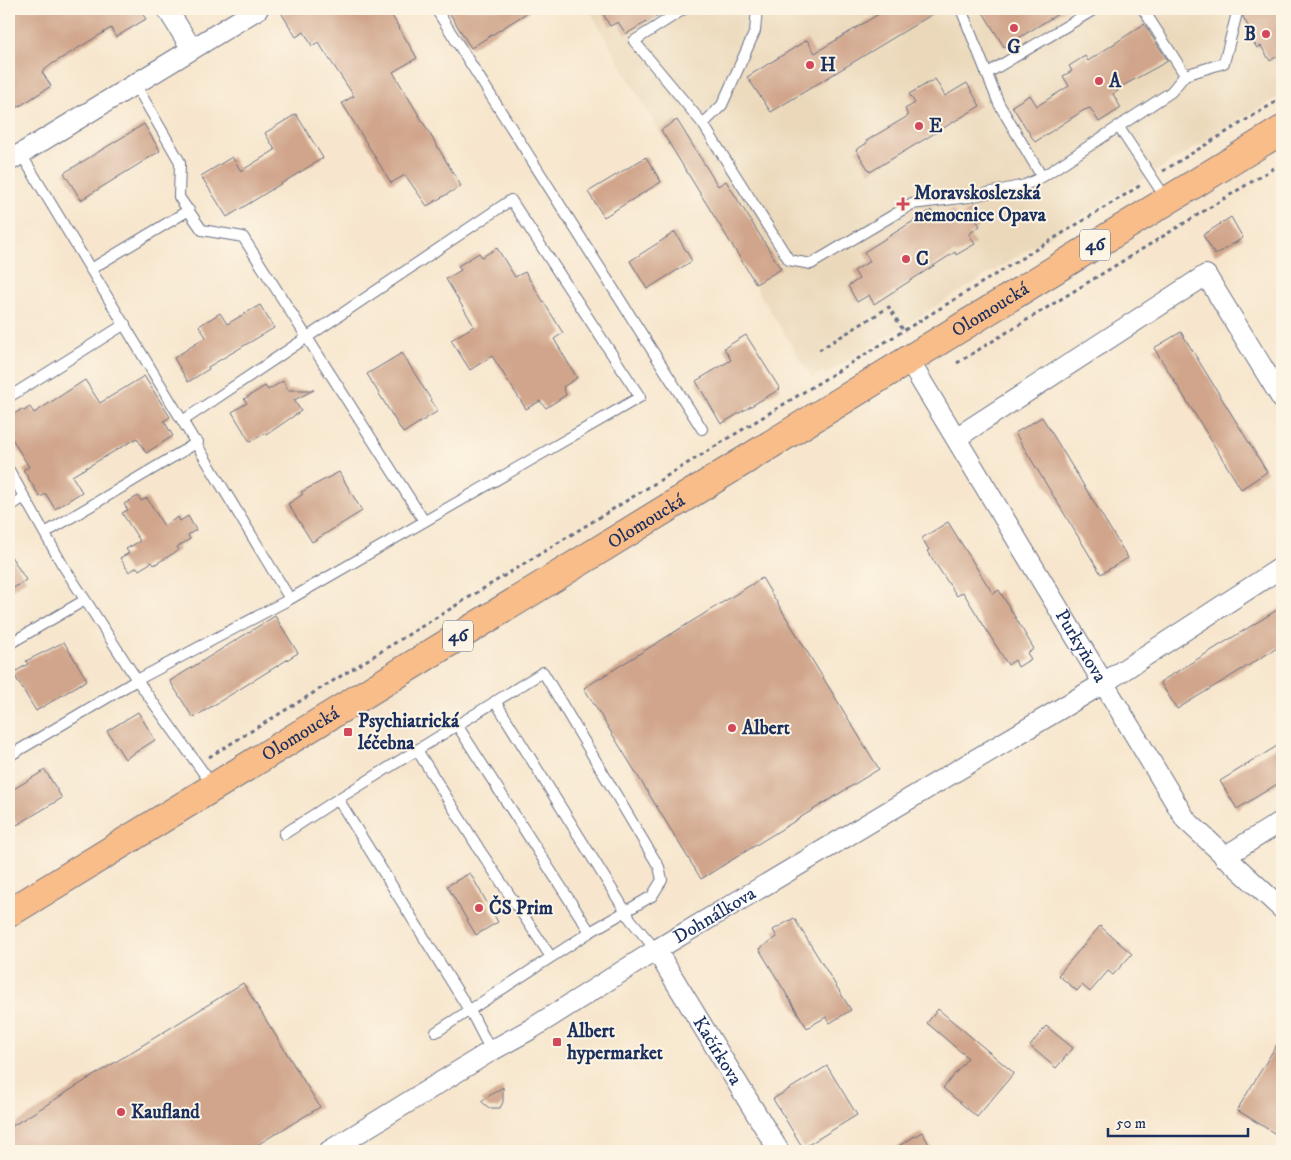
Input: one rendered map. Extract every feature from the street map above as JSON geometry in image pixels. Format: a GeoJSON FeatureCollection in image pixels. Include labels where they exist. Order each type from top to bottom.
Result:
{"type":"FeatureCollection","features":[{"type":"Feature","properties":{"kind":"main road","name":"Olomoucká"},"geometry":{"type":"LineString","coordinates":[[9,913],[1282,130]]}},
{"type":"Feature","properties":{"kind":"street"},"geometry":{"type":"LineString","coordinates":[[167,9],[192,49]]}},
{"type":"Feature","properties":{"kind":"street"},"geometry":{"type":"LineString","coordinates":[[15,158],[258,9]]}},
{"type":"Feature","properties":{"kind":"street"},"geometry":{"type":"LineString","coordinates":[[956,438],[1206,275],[1282,398]]}},
{"type":"Feature","properties":{"kind":"street","name":"Purkyňova"},"geometry":{"type":"LineString","coordinates":[[908,359],[1102,684],[1186,820],[1282,909]]}},
{"type":"Feature","properties":{"kind":"street"},"geometry":{"type":"LineString","coordinates":[[1102,684],[1282,567]]}},
{"type":"Feature","properties":{"kind":"street","name":"Dohnálkova"},"geometry":{"type":"LineString","coordinates":[[330,1151],[491,1051],[531,1030],[656,950],[1102,684]]}},
{"type":"Feature","properties":{"kind":"street"},"geometry":{"type":"LineString","coordinates":[[1224,857],[1282,821]]}},
{"type":"Feature","properties":{"kind":"street","name":"Kačírkova"},"geometry":{"type":"LineString","coordinates":[[656,950],[779,1151]]}},
{"type":"Feature","properties":{"kind":"lane"},"geometry":{"type":"LineString","coordinates":[[436,9],[702,429]]}},
{"type":"Feature","properties":{"kind":"lane"},"geometry":{"type":"LineString","coordinates":[[684,9],[634,41],[703,124],[789,260],[810,264],[912,204],[968,197],[1025,185],[1042,177],[1171,92],[1185,75],[1224,63],[1238,9]]}},
{"type":"Feature","properties":{"kind":"lane"},"geometry":{"type":"LineString","coordinates":[[703,124],[722,105],[755,31],[758,9]]}},
{"type":"Feature","properties":{"kind":"lane"},"geometry":{"type":"LineString","coordinates":[[961,9],[999,104],[1042,177]]}},
{"type":"Feature","properties":{"kind":"lane"},"geometry":{"type":"LineString","coordinates":[[986,74],[1094,9]]}},
{"type":"Feature","properties":{"kind":"lane"},"geometry":{"type":"LineString","coordinates":[[1143,9],[1185,75]]}},
{"type":"Feature","properties":{"kind":"lane"},"geometry":{"type":"LineString","coordinates":[[135,84],[180,162],[179,197],[202,230],[243,237],[424,522]]}},
{"type":"Feature","properties":{"kind":"lane"},"geometry":{"type":"LineString","coordinates":[[1118,126],[1168,200]]}},
{"type":"Feature","properties":{"kind":"lane"},"geometry":{"type":"LineString","coordinates":[[15,158],[126,324],[290,599]]}},
{"type":"Feature","properties":{"kind":"lane"},"geometry":{"type":"LineString","coordinates":[[9,756],[137,680],[290,599],[640,397],[511,200],[184,420]]}},
{"type":"Feature","properties":{"kind":"lane"},"geometry":{"type":"LineString","coordinates":[[91,269],[189,210]]}},
{"type":"Feature","properties":{"kind":"lane"},"geometry":{"type":"LineString","coordinates":[[9,397],[126,324]]}},
{"type":"Feature","properties":{"kind":"lane"},"geometry":{"type":"LineString","coordinates":[[45,533],[198,442]]}},
{"type":"Feature","properties":{"kind":"lane"},"geometry":{"type":"LineString","coordinates":[[9,470],[85,600],[137,680],[213,787]]}},
{"type":"Feature","properties":{"kind":"lane"},"geometry":{"type":"LineString","coordinates":[[9,507],[24,497]]}},
{"type":"Feature","properties":{"kind":"lane"},"geometry":{"type":"LineString","coordinates":[[9,644],[85,600]]}},
{"type":"Feature","properties":{"kind":"lane"},"geometry":{"type":"LineString","coordinates":[[284,834],[543,672],[659,867],[662,880],[652,896],[590,932],[436,1032]]}},
{"type":"Feature","properties":{"kind":"lane"},"geometry":{"type":"LineString","coordinates":[[495,701],[626,911],[656,950]]}},
{"type":"Feature","properties":{"kind":"lane"},"geometry":{"type":"LineString","coordinates":[[457,725],[590,932]]}},
{"type":"Feature","properties":{"kind":"lane"},"geometry":{"type":"LineString","coordinates":[[417,750],[474,842],[551,957]]}},
{"type":"Feature","properties":{"kind":"lane"},"geometry":{"type":"LineString","coordinates":[[338,799],[469,1010],[491,1051]]}},
{"type":"Feature","properties":{"kind":"path"},"geometry":{"type":"LineString","coordinates":[[197,765],[1282,98]]}},
{"type":"Feature","properties":{"kind":"path"},"geometry":{"type":"LineString","coordinates":[[957,364],[1282,163]]}},
{"type":"Feature","properties":{"kind":"path"},"geometry":{"type":"LineString","coordinates":[[819,350],[889,307],[903,330]]}},
{"type":"Feature","properties":{"kind":"shaded area","name":"Moravskoslezská nemocnice Opava"},"geometry":{"type":"Polygon","coordinates":[[[589,9],[1282,9],[1282,94],[825,374],[823,371],[812,378],[660,133],[589,9]]]}},
{"type":"Feature","properties":{"kind":"building"},"geometry":{"type":"Polygon","coordinates":[[[9,9],[139,9],[146,19],[116,37],[111,28],[52,64],[42,72],[51,86],[9,113],[9,9]]]}},
{"type":"Feature","properties":{"kind":"building"},"geometry":{"type":"Polygon","coordinates":[[[291,9],[388,9],[417,58],[393,72],[461,186],[427,206],[405,175],[391,183],[342,103],[354,96],[318,42],[312,46],[304,32],[296,37],[282,14],[291,9]]]}},
{"type":"Feature","properties":{"kind":"building"},"geometry":{"type":"Polygon","coordinates":[[[447,9],[533,9],[471,48],[447,9]]]}},
{"type":"Feature","properties":{"kind":"building"},"geometry":{"type":"Polygon","coordinates":[[[600,9],[669,9],[626,34],[618,22],[610,26],[600,9]]]}},
{"type":"Feature","properties":{"kind":"building","name":"H"},"geometry":{"type":"Polygon","coordinates":[[[887,9],[941,9],[771,112],[747,77],[807,40],[815,53],[887,9]]]}},
{"type":"Feature","properties":{"kind":"building","name":"G"},"geometry":{"type":"Polygon","coordinates":[[[981,9],[1066,9],[1004,47],[981,9]]]}},
{"type":"Feature","properties":{"kind":"building","name":"B"},"geometry":{"type":"Polygon","coordinates":[[[1251,9],[1282,9],[1282,53],[1270,61],[1261,46],[1257,48],[1249,35],[1252,33],[1243,17],[1244,13],[1251,9]]]}},
{"type":"Feature","properties":{"kind":"building","name":"A"},"geometry":{"type":"Polygon","coordinates":[[[1144,24],[1168,61],[1117,89],[1118,91],[1113,94],[1121,108],[1099,122],[1090,108],[1035,142],[1012,106],[1030,95],[1037,106],[1069,86],[1063,76],[1072,71],[1069,66],[1085,56],[1088,61],[1144,24]]]}},
{"type":"Feature","properties":{"kind":"building","name":"E"},"geometry":{"type":"Polygon","coordinates":[[[935,79],[945,96],[967,83],[980,106],[870,172],[856,150],[867,143],[866,141],[908,116],[905,109],[915,103],[909,94],[935,79]]]}},
{"type":"Feature","properties":{"kind":"building"},"geometry":{"type":"Polygon","coordinates":[[[296,114],[323,158],[227,217],[201,176],[232,157],[241,171],[275,150],[265,133],[296,114]]]}},
{"type":"Feature","properties":{"kind":"building"},"geometry":{"type":"Polygon","coordinates":[[[677,120],[718,186],[726,181],[781,269],[756,284],[661,130],[677,120]]]}},
{"type":"Feature","properties":{"kind":"building"},"geometry":{"type":"Polygon","coordinates":[[[144,124],[160,151],[81,200],[64,173],[144,124]]]}},
{"type":"Feature","properties":{"kind":"building"},"geometry":{"type":"Polygon","coordinates":[[[646,157],[661,182],[604,217],[588,192],[646,157]]]}},
{"type":"Feature","properties":{"kind":"building","name":"C"},"geometry":{"type":"Polygon","coordinates":[[[931,210],[937,220],[953,210],[958,218],[970,210],[980,226],[969,234],[975,244],[956,255],[955,252],[874,304],[869,295],[857,302],[848,286],[859,279],[854,271],[870,261],[864,252],[931,210]]]}},
{"type":"Feature","properties":{"kind":"building"},"geometry":{"type":"Polygon","coordinates":[[[1231,217],[1243,238],[1215,255],[1203,235],[1231,217]]]}},
{"type":"Feature","properties":{"kind":"building"},"geometry":{"type":"Polygon","coordinates":[[[675,232],[692,261],[647,289],[630,261],[675,232]]]}},
{"type":"Feature","properties":{"kind":"building"},"geometry":{"type":"Polygon","coordinates":[[[497,248],[515,277],[525,272],[563,333],[554,339],[577,378],[563,387],[566,395],[546,408],[540,401],[526,409],[492,356],[470,370],[451,340],[474,326],[446,279],[461,270],[458,266],[479,253],[482,257],[497,248]]]}},
{"type":"Feature","properties":{"kind":"building"},"geometry":{"type":"Polygon","coordinates":[[[260,305],[274,328],[208,367],[209,369],[188,382],[174,358],[206,337],[199,326],[220,313],[227,324],[260,305]]]}},
{"type":"Feature","properties":{"kind":"building"},"geometry":{"type":"Polygon","coordinates":[[[1181,332],[1267,472],[1241,489],[1154,348],[1181,332]]]}},
{"type":"Feature","properties":{"kind":"building"},"geometry":{"type":"Polygon","coordinates":[[[746,335],[780,389],[721,424],[696,381],[731,360],[724,348],[746,335]]]}},
{"type":"Feature","properties":{"kind":"building"},"geometry":{"type":"Polygon","coordinates":[[[402,353],[438,411],[403,433],[367,374],[402,353]]]}},
{"type":"Feature","properties":{"kind":"building"},"geometry":{"type":"Polygon","coordinates":[[[144,376],[170,417],[164,421],[173,436],[146,453],[137,438],[72,476],[82,492],[55,509],[46,494],[40,497],[23,470],[29,467],[9,434],[9,417],[22,409],[24,411],[30,407],[34,413],[85,380],[100,403],[144,376]]]}},
{"type":"Feature","properties":{"kind":"building"},"geometry":{"type":"Polygon","coordinates":[[[283,381],[288,390],[314,390],[294,400],[301,411],[266,435],[265,433],[250,442],[232,412],[247,403],[244,399],[265,386],[268,390],[283,381]]]}},
{"type":"Feature","properties":{"kind":"building"},"geometry":{"type":"Polygon","coordinates":[[[1042,417],[1128,558],[1101,574],[1015,433],[1042,417]]]}},
{"type":"Feature","properties":{"kind":"building"},"geometry":{"type":"Polygon","coordinates":[[[339,472],[362,511],[312,542],[288,504],[303,494],[301,492],[339,472]]]}},
{"type":"Feature","properties":{"kind":"building"},"geometry":{"type":"Polygon","coordinates":[[[138,496],[141,501],[147,498],[164,526],[178,517],[180,521],[188,516],[196,530],[188,535],[190,539],[177,547],[179,550],[154,565],[152,562],[139,570],[137,567],[129,572],[120,558],[129,553],[126,549],[140,541],[122,513],[128,510],[124,504],[138,496]]]}},
{"type":"Feature","properties":{"kind":"building"},"geometry":{"type":"Polygon","coordinates":[[[948,522],[993,594],[999,590],[1034,649],[1027,653],[1031,659],[1018,667],[1015,660],[1008,665],[963,592],[957,596],[927,551],[929,550],[922,538],[948,522]]]}},
{"type":"Feature","properties":{"kind":"building"},"geometry":{"type":"Polygon","coordinates":[[[9,553],[26,580],[9,591],[9,553]]]}},
{"type":"Feature","properties":{"kind":"building","name":"Albert"},"geometry":{"type":"Polygon","coordinates":[[[762,578],[879,769],[701,879],[584,688],[762,578]]]}},
{"type":"Feature","properties":{"kind":"building"},"geometry":{"type":"Polygon","coordinates":[[[1282,607],[1282,645],[1177,709],[1160,682],[1282,607]]]}},
{"type":"Feature","properties":{"kind":"building"},"geometry":{"type":"Polygon","coordinates":[[[275,616],[298,653],[193,718],[170,681],[275,616]]]}},
{"type":"Feature","properties":{"kind":"building"},"geometry":{"type":"Polygon","coordinates":[[[64,642],[87,680],[36,711],[13,673],[28,664],[26,661],[64,642]]]}},
{"type":"Feature","properties":{"kind":"building"},"geometry":{"type":"Polygon","coordinates":[[[138,712],[155,740],[125,759],[107,731],[138,712]]]}},
{"type":"Feature","properties":{"kind":"building"},"geometry":{"type":"Polygon","coordinates":[[[1282,743],[1282,781],[1237,809],[1220,781],[1282,743]]]}},
{"type":"Feature","properties":{"kind":"building"},"geometry":{"type":"Polygon","coordinates":[[[45,770],[62,798],[17,825],[9,811],[9,792],[45,770]]]}},
{"type":"Feature","properties":{"kind":"building"},"geometry":{"type":"Polygon","coordinates":[[[470,873],[498,922],[476,935],[447,886],[470,873]]]}},
{"type":"Feature","properties":{"kind":"building"},"geometry":{"type":"Polygon","coordinates":[[[794,918],[851,1010],[830,1023],[826,1017],[807,1028],[759,949],[777,937],[773,930],[794,918]]]}},
{"type":"Feature","properties":{"kind":"building"},"geometry":{"type":"Polygon","coordinates":[[[1100,926],[1132,954],[1113,975],[1108,971],[1090,992],[1082,985],[1077,991],[1058,975],[1100,926]]]}},
{"type":"Feature","properties":{"kind":"building"},"geometry":{"type":"Polygon","coordinates":[[[243,983],[320,1107],[247,1151],[9,1151],[9,1128],[243,983]]]}},
{"type":"Feature","properties":{"kind":"building"},"geometry":{"type":"Polygon","coordinates":[[[938,1009],[1014,1073],[977,1117],[943,1088],[968,1058],[927,1023],[938,1009]]]}},
{"type":"Feature","properties":{"kind":"building"},"geometry":{"type":"Polygon","coordinates":[[[1046,1026],[1073,1048],[1056,1068],[1030,1046],[1046,1026]]]}},
{"type":"Feature","properties":{"kind":"building"},"geometry":{"type":"Polygon","coordinates":[[[1282,1036],[1282,1138],[1237,1110],[1282,1036]]]}},
{"type":"Feature","properties":{"kind":"building"},"geometry":{"type":"Polygon","coordinates":[[[827,1066],[857,1115],[803,1148],[773,1099],[827,1066]]]}},
{"type":"Feature","properties":{"kind":"building"},"geometry":{"type":"Polygon","coordinates":[[[503,1087],[503,1102],[500,1108],[489,1108],[481,1101],[503,1087]]]}},
{"type":"Feature","properties":{"kind":"building"},"geometry":{"type":"Polygon","coordinates":[[[922,1132],[933,1151],[890,1151],[922,1132]]]}},
{"type":"Feature","properties":{"kind":"place","name":"G"},"geometry":{"type":"Point","coordinates":[1014,28]}},
{"type":"Feature","properties":{"kind":"place","name":"B"},"geometry":{"type":"Point","coordinates":[1266,34]}},
{"type":"Feature","properties":{"kind":"place","name":"H"},"geometry":{"type":"Point","coordinates":[810,65]}},
{"type":"Feature","properties":{"kind":"place","name":"A"},"geometry":{"type":"Point","coordinates":[1099,81]}},
{"type":"Feature","properties":{"kind":"place","name":"E"},"geometry":{"type":"Point","coordinates":[919,126]}},
{"type":"Feature","properties":{"kind":"place","name":"Moravskoslezská nemocnice Opava"},"geometry":{"type":"Point","coordinates":[903,204]}},
{"type":"Feature","properties":{"kind":"place","name":"C"},"geometry":{"type":"Point","coordinates":[906,259]}},
{"type":"Feature","properties":{"kind":"place","name":"Albert"},"geometry":{"type":"Point","coordinates":[732,728]}},
{"type":"Feature","properties":{"kind":"place","name":"Psychiatrická léčebna"},"geometry":{"type":"Point","coordinates":[348,732]}},
{"type":"Feature","properties":{"kind":"place","name":"ČS Prim"},"geometry":{"type":"Point","coordinates":[479,908]}},
{"type":"Feature","properties":{"kind":"place","name":"Albert hypermarket"},"geometry":{"type":"Point","coordinates":[557,1042]}},
{"type":"Feature","properties":{"kind":"place","name":"Kaufland"},"geometry":{"type":"Point","coordinates":[121,1112]}}]}
